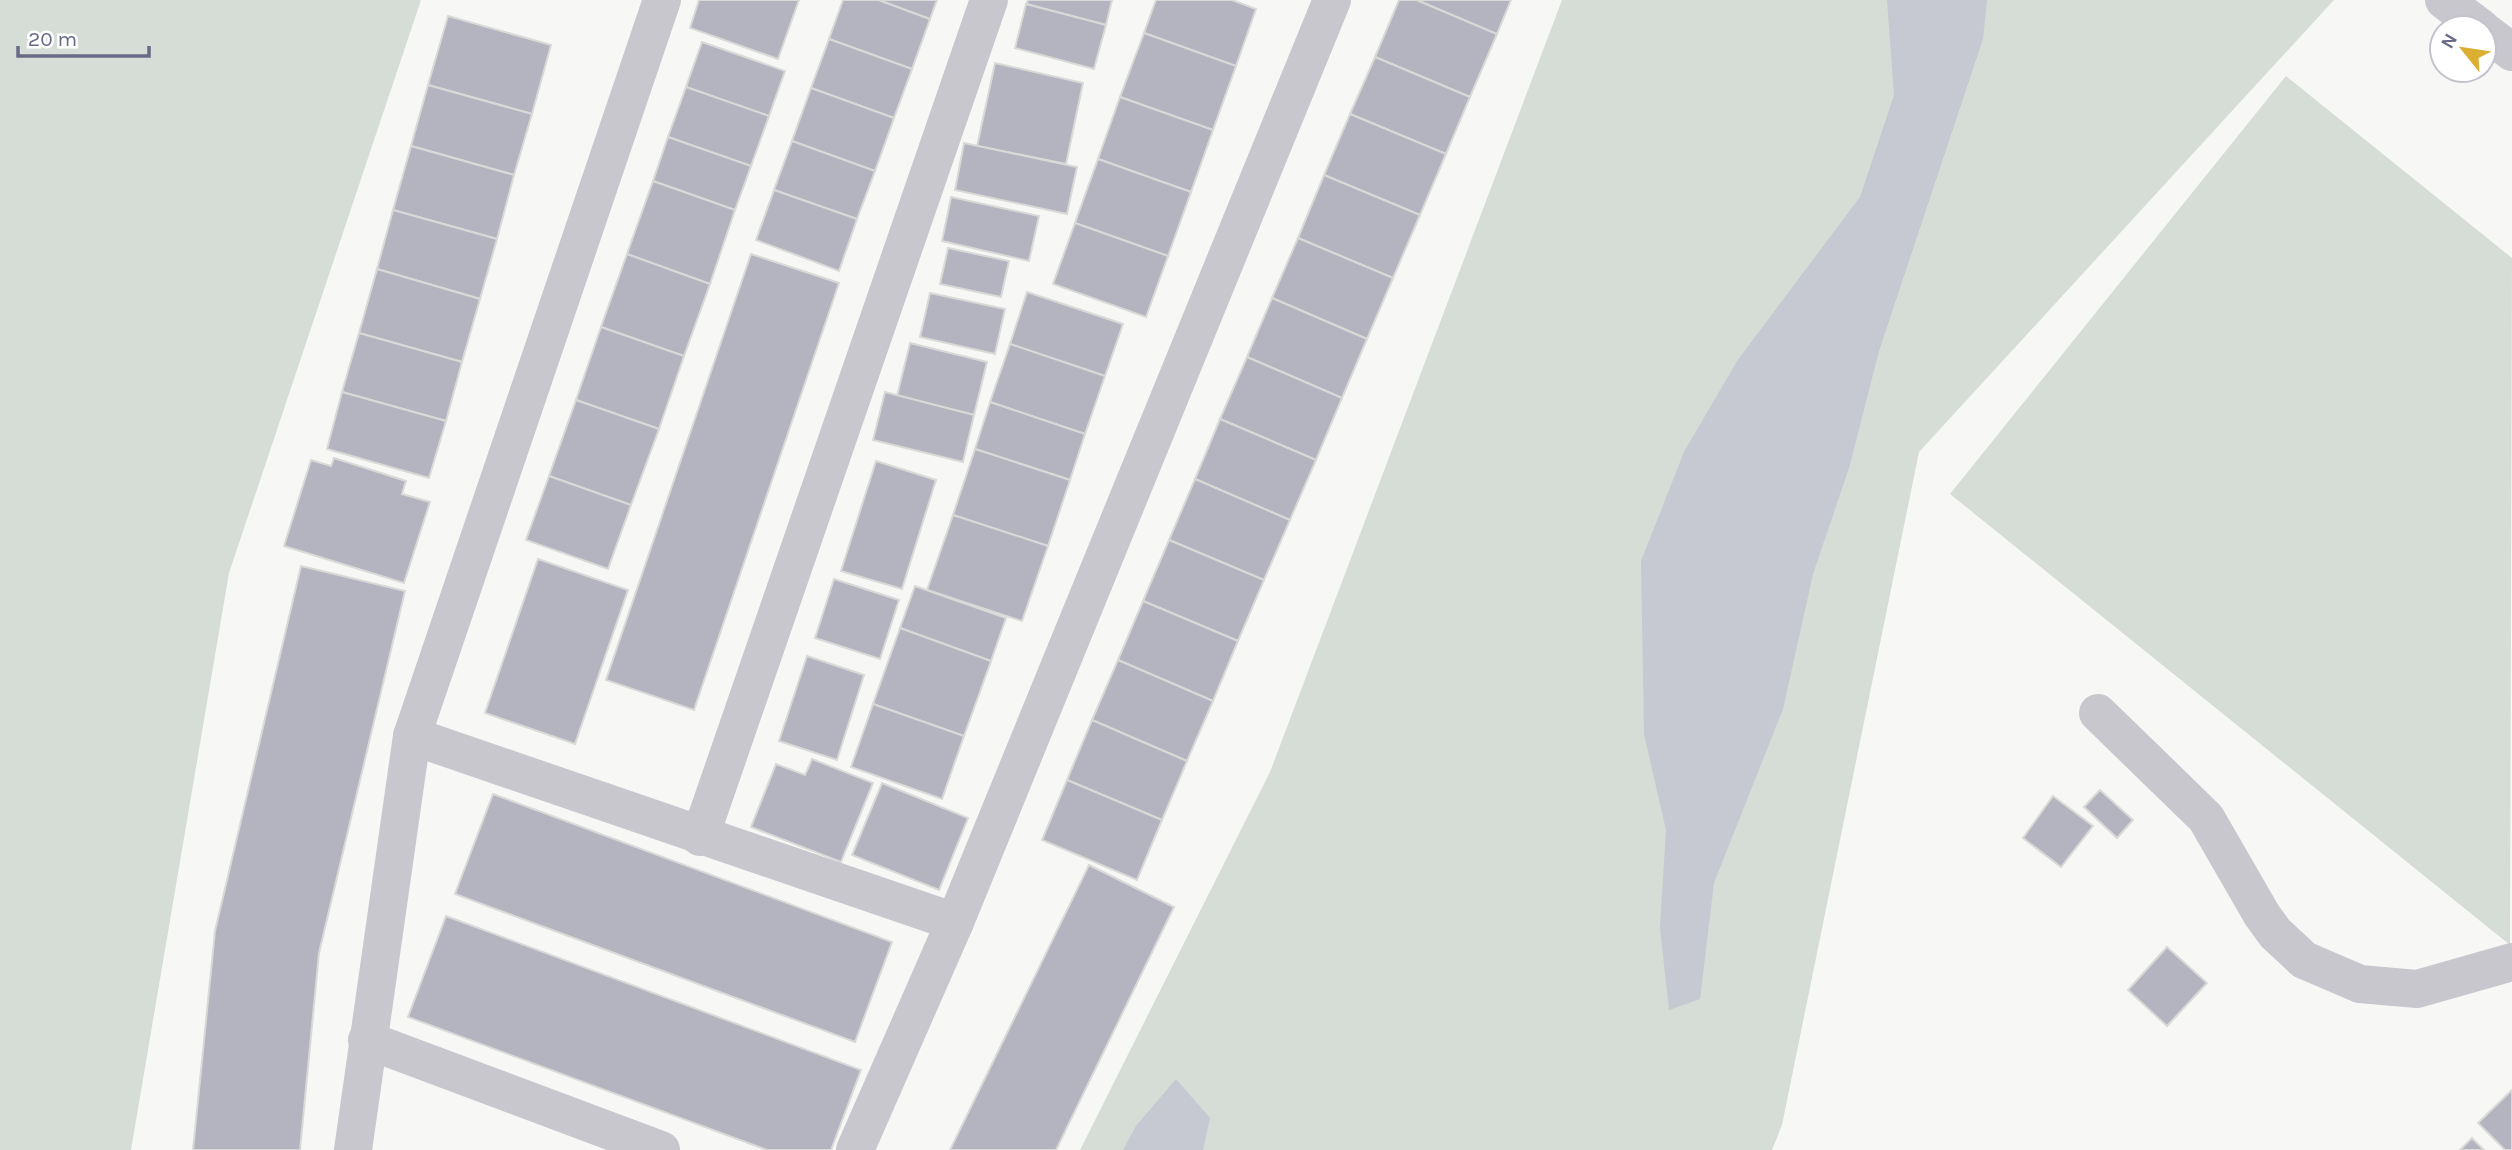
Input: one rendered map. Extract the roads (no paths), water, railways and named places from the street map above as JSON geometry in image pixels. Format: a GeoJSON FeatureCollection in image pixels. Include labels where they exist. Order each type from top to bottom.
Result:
{"type":"FeatureCollection","features":[{"type":"Feature","properties":{"kind":"street"},"geometry":{"type":"LineString","coordinates":[[353,1150],[411,736],[662,0]]}},
{"type":"Feature","properties":{"kind":"street"},"geometry":{"type":"LineString","coordinates":[[701,837],[989,0]]}},
{"type":"Feature","properties":{"kind":"street"},"geometry":{"type":"LineString","coordinates":[[855,1150],[955,922],[1332,0]]}},
{"type":"Feature","properties":{"kind":"street"},"geometry":{"type":"LineString","coordinates":[[2444,0],[2462,14]]}},
{"type":"Feature","properties":{"kind":"street"},"geometry":{"type":"LineString","coordinates":[[2498,41],[2512,52]]}},
{"type":"Feature","properties":{"kind":"street"},"geometry":{"type":"LineString","coordinates":[[2098,713],[2206,818],[2262,915],[2275,933],[2304,960],[2360,984],[2417,989],[2512,962]]}},
{"type":"Feature","properties":{"kind":"street"},"geometry":{"type":"LineString","coordinates":[[411,736],[955,922]]}},
{"type":"Feature","properties":{"kind":"street"},"geometry":{"type":"LineString","coordinates":[[367,1040],[661,1150]]}}]}
